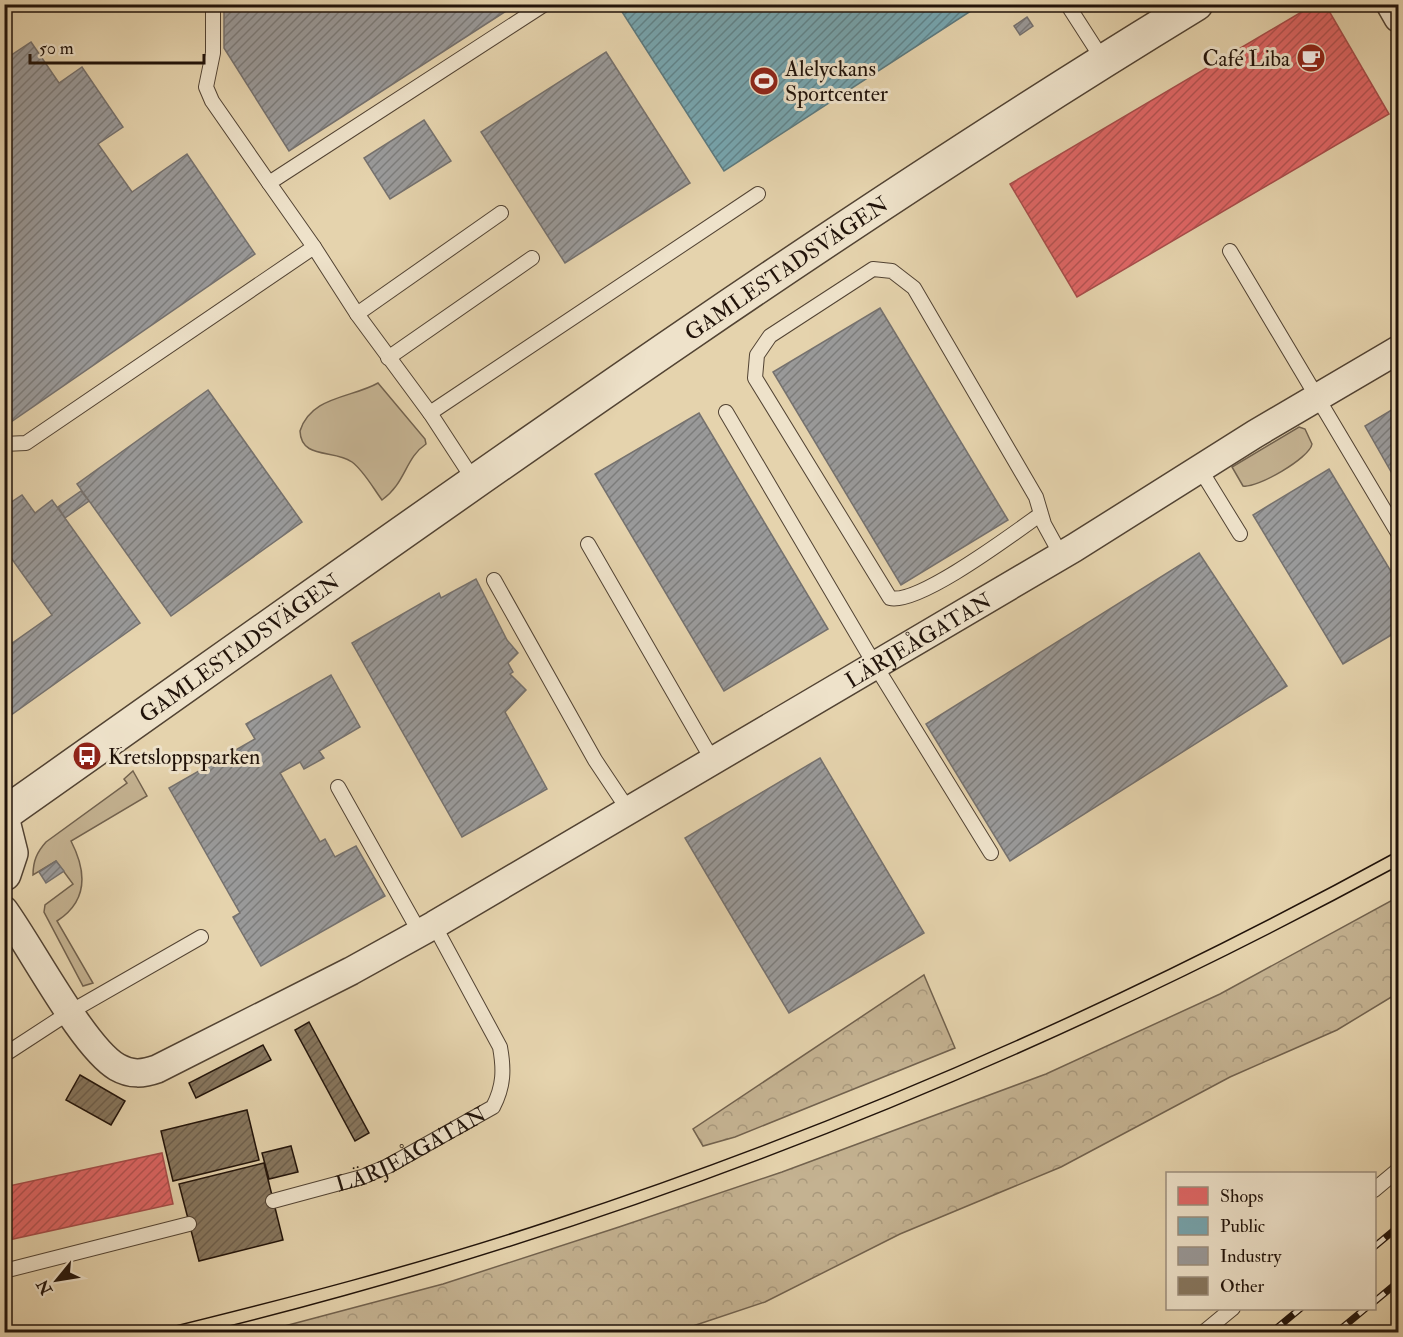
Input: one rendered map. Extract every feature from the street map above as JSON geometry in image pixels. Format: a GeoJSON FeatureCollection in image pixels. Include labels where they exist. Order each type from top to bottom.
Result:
{"type":"FeatureCollection","features":[{"type":"Feature","properties":{"kind":"street","name":"GAMLESTADSVÄGEN"},"geometry":{"type":"LineString","coordinates":[[4,814],[758,288],[1103,60],[1196,4]]}},
{"type":"Feature","properties":{"kind":"street"},"geometry":{"type":"LineString","coordinates":[[1390,4],[1398,18]]}},
{"type":"Feature","properties":{"kind":"street","name":"LÄRJEÅGATAN"},"geometry":{"type":"LineString","coordinates":[[4,910],[70,1012],[104,1058],[133,1074],[145,1073],[189,1054],[427,929],[1061,555],[1398,350]]}},
{"type":"Feature","properties":{"kind":"street"},"geometry":{"type":"LineString","coordinates":[[4,825],[10,840],[10,853],[4,874]]}},
{"type":"Feature","properties":{"kind":"lane"},"geometry":{"type":"LineString","coordinates":[[213,4],[213,52],[206,87],[212,101],[314,247],[357,314],[430,413],[476,483]]}},
{"type":"Feature","properties":{"kind":"lane"},"geometry":{"type":"LineString","coordinates":[[269,183],[545,4]]}},
{"type":"Feature","properties":{"kind":"lane"},"geometry":{"type":"LineString","coordinates":[[1067,4],[1103,60]]}},
{"type":"Feature","properties":{"kind":"lane"},"geometry":{"type":"LineString","coordinates":[[430,413],[758,194]]}},
{"type":"Feature","properties":{"kind":"lane"},"geometry":{"type":"LineString","coordinates":[[357,314],[501,213]]}},
{"type":"Feature","properties":{"kind":"lane"},"geometry":{"type":"LineString","coordinates":[[4,444],[26,443],[314,247]]}},
{"type":"Feature","properties":{"kind":"lane"},"geometry":{"type":"LineString","coordinates":[[1230,251],[1398,533]]}},
{"type":"Feature","properties":{"kind":"lane"},"geometry":{"type":"LineString","coordinates":[[388,358],[532,258]]}},
{"type":"Feature","properties":{"kind":"lane"},"geometry":{"type":"LineString","coordinates":[[1041,514],[969,564],[905,598],[890,598],[755,378],[758,355],[770,336],[873,269],[892,271],[914,288],[1036,497],[1041,514],[1061,555]]}},
{"type":"Feature","properties":{"kind":"lane"},"geometry":{"type":"LineString","coordinates":[[726,412],[875,665],[991,853]]}},
{"type":"Feature","properties":{"kind":"lane"},"geometry":{"type":"LineString","coordinates":[[1200,469],[1240,534]]}},
{"type":"Feature","properties":{"kind":"lane"},"geometry":{"type":"LineString","coordinates":[[588,544],[713,761]]}},
{"type":"Feature","properties":{"kind":"lane"},"geometry":{"type":"LineString","coordinates":[[494,580],[595,760],[628,811]]}},
{"type":"Feature","properties":{"kind":"lane"},"geometry":{"type":"LineString","coordinates":[[338,787],[427,929]]}},
{"type":"Feature","properties":{"kind":"lane","name":"LÄRJEÅGATAN"},"geometry":{"type":"LineString","coordinates":[[273,1201],[314,1191],[380,1169],[442,1138],[493,1107],[501,1092],[504,1067],[500,1047],[427,929]]}},
{"type":"Feature","properties":{"kind":"lane"},"geometry":{"type":"LineString","coordinates":[[4,1055],[70,1012],[201,937]]}},
{"type":"Feature","properties":{"kind":"lane"},"geometry":{"type":"LineString","coordinates":[[1376,1188],[1398,1170]]}},
{"type":"Feature","properties":{"kind":"lane"},"geometry":{"type":"LineString","coordinates":[[4,1271],[189,1224]]}},
{"type":"Feature","properties":{"kind":"lane"},"geometry":{"type":"LineString","coordinates":[[1204,1332],[1231,1310]]}},
{"type":"Feature","properties":{"kind":"green space"},"geometry":{"type":"Polygon","coordinates":[[[378,383],[425,439],[426,444],[414,456],[396,486],[382,500],[352,462],[345,458],[312,450],[302,440],[300,431],[305,420],[323,404],[378,383]]]}},
{"type":"Feature","properties":{"kind":"green space"},"geometry":{"type":"Polygon","coordinates":[[[1299,427],[1305,429],[1312,444],[1309,450],[1293,464],[1270,478],[1250,486],[1243,486],[1232,467],[1299,427]]]}},
{"type":"Feature","properties":{"kind":"green space"},"geometry":{"type":"Polygon","coordinates":[[[133,771],[147,796],[71,841],[80,864],[82,885],[75,904],[57,921],[93,983],[83,986],[44,912],[45,905],[73,884],[56,861],[33,875],[35,861],[46,842],[127,783],[124,779],[133,771]]]}},
{"type":"Feature","properties":{"kind":"green space"},"geometry":{"type":"Polygon","coordinates":[[[1398,897],[1398,993],[1337,1030],[1230,1077],[1061,1167],[900,1234],[765,1302],[687,1328],[624,1332],[262,1332],[443,1284],[619,1227],[782,1172],[1046,1074],[1220,994],[1398,897]]]}},
{"type":"Feature","properties":{"kind":"green space"},"geometry":{"type":"Polygon","coordinates":[[[924,975],[955,1048],[735,1137],[703,1146],[693,1129],[924,975]]]}},
{"type":"Feature","properties":{"kind":"building: Shops"},"geometry":{"type":"Polygon","coordinates":[[[1315,4],[1325,4],[1389,114],[1077,297],[1010,184],[1315,4]]]}},
{"type":"Feature","properties":{"kind":"building: Shops"},"geometry":{"type":"Polygon","coordinates":[[[162,1153],[173,1204],[4,1241],[4,1187],[162,1153]]]}},
{"type":"Feature","properties":{"kind":"building: Public","name":"Alelyckans Sportcenter"},"geometry":{"type":"Polygon","coordinates":[[[617,4],[975,4],[977,7],[724,171],[617,4]]]}},
{"type":"Feature","properties":{"kind":"building: Industry"},"geometry":{"type":"Polygon","coordinates":[[[224,4],[517,4],[289,151],[224,48],[224,4]]]}},
{"type":"Feature","properties":{"kind":"building: Industry"},"geometry":{"type":"Polygon","coordinates":[[[1027,17],[1033,26],[1020,35],[1014,26],[1027,17]]]}},
{"type":"Feature","properties":{"kind":"building: Industry"},"geometry":{"type":"Polygon","coordinates":[[[31,42],[59,83],[82,67],[123,127],[98,144],[132,192],[187,154],[255,254],[5,426],[4,60],[31,42]]]}},
{"type":"Feature","properties":{"kind":"building: Industry"},"geometry":{"type":"Polygon","coordinates":[[[606,52],[690,183],[565,263],[481,132],[606,52]]]}},
{"type":"Feature","properties":{"kind":"building: Industry"},"geometry":{"type":"Polygon","coordinates":[[[424,120],[451,161],[390,199],[364,158],[424,120]]]}},
{"type":"Feature","properties":{"kind":"building: Industry"},"geometry":{"type":"Polygon","coordinates":[[[880,308],[1008,520],[901,585],[773,372],[880,308]]]}},
{"type":"Feature","properties":{"kind":"building: Industry"},"geometry":{"type":"Polygon","coordinates":[[[208,390],[302,522],[171,616],[77,484],[208,390]]]}},
{"type":"Feature","properties":{"kind":"building: Industry"},"geometry":{"type":"Polygon","coordinates":[[[1398,406],[1398,484],[1365,426],[1398,406]]]}},
{"type":"Feature","properties":{"kind":"building: Industry"},"geometry":{"type":"Polygon","coordinates":[[[699,413],[828,629],[724,691],[595,474],[699,413]]]}},
{"type":"Feature","properties":{"kind":"building: Industry"},"geometry":{"type":"Polygon","coordinates":[[[1329,469],[1398,583],[1398,631],[1343,664],[1253,515],[1329,469]]]}},
{"type":"Feature","properties":{"kind":"building: Industry"},"geometry":{"type":"Polygon","coordinates":[[[81,491],[89,501],[65,518],[58,507],[81,491]]]}},
{"type":"Feature","properties":{"kind":"building: Industry"},"geometry":{"type":"Polygon","coordinates":[[[22,495],[35,513],[52,500],[140,623],[4,720],[4,649],[52,615],[4,548],[4,507],[22,495]]]}},
{"type":"Feature","properties":{"kind":"building: Industry"},"geometry":{"type":"Polygon","coordinates":[[[1199,553],[1287,686],[1010,861],[926,724],[1199,553]]]}},
{"type":"Feature","properties":{"kind":"building: Industry"},"geometry":{"type":"Polygon","coordinates":[[[476,579],[507,640],[518,653],[508,663],[513,672],[510,674],[526,690],[505,712],[547,789],[462,837],[352,643],[439,593],[441,598],[476,579]]]}},
{"type":"Feature","properties":{"kind":"building: Industry"},"geometry":{"type":"Polygon","coordinates":[[[331,675],[360,727],[319,751],[324,758],[304,769],[300,762],[280,773],[320,842],[325,839],[335,857],[356,846],[385,896],[261,966],[233,917],[240,913],[169,788],[255,739],[246,724],[331,675]]]}},
{"type":"Feature","properties":{"kind":"building: Industry"},"geometry":{"type":"Polygon","coordinates":[[[820,758],[924,933],[789,1013],[685,838],[820,758]]]}},
{"type":"Feature","properties":{"kind":"building: Industry"},"geometry":{"type":"Polygon","coordinates":[[[56,861],[64,871],[46,883],[39,872],[56,861]]]}},
{"type":"Feature","properties":{"kind":"building: Other"},"geometry":{"type":"Polygon","coordinates":[[[309,1022],[369,1133],[355,1141],[295,1030],[309,1022]]]}},
{"type":"Feature","properties":{"kind":"building: Other"},"geometry":{"type":"Polygon","coordinates":[[[263,1045],[271,1060],[196,1098],[189,1083],[263,1045]]]}},
{"type":"Feature","properties":{"kind":"building: Other"},"geometry":{"type":"Polygon","coordinates":[[[80,1075],[125,1101],[111,1125],[66,1100],[80,1075]]]}},
{"type":"Feature","properties":{"kind":"building: Other"},"geometry":{"type":"Polygon","coordinates":[[[247,1110],[259,1160],[173,1181],[161,1131],[247,1110]]]}},
{"type":"Feature","properties":{"kind":"building: Other"},"geometry":{"type":"Polygon","coordinates":[[[291,1146],[298,1172],[269,1179],[262,1153],[291,1146]]]}},
{"type":"Feature","properties":{"kind":"building: Other"},"geometry":{"type":"Polygon","coordinates":[[[264,1163],[283,1240],[199,1261],[179,1184],[264,1163]]]}},
{"type":"Feature","properties":{"kind":"tram line"},"geometry":{"type":"LineString","coordinates":[[151,1332],[303,1294],[453,1251],[662,1183],[771,1143],[984,1055],[1089,1007],[1193,958],[1398,851]]}},
{"type":"Feature","properties":{"kind":"tram line"},"geometry":{"type":"LineString","coordinates":[[205,1332],[360,1291],[514,1245],[666,1194],[816,1138],[964,1077],[1111,1011],[1255,941],[1398,866]]}},
{"type":"Feature","properties":{"kind":"railway"},"geometry":{"type":"LineString","coordinates":[[1376,1245],[1398,1227]]}},
{"type":"Feature","properties":{"kind":"railway"},"geometry":{"type":"LineString","coordinates":[[1376,1300],[1398,1282]]}},
{"type":"Feature","properties":{"kind":"railway"},"geometry":{"type":"LineString","coordinates":[[1272,1332],[1299,1310]]}},
{"type":"Feature","properties":{"kind":"railway"},"geometry":{"type":"LineString","coordinates":[[1337,1332],[1364,1310]]}},
{"type":"Feature","properties":{"kind":"place","name":"Café Liba"},"geometry":{"type":"Point","coordinates":[1311,58]}},
{"type":"Feature","properties":{"kind":"place","name":"Alelyckans Sportcenter"},"geometry":{"type":"Point","coordinates":[764,81]}},
{"type":"Feature","properties":{"kind":"place","name":"Kretsloppsparken"},"geometry":{"type":"Point","coordinates":[87,756]}}]}
